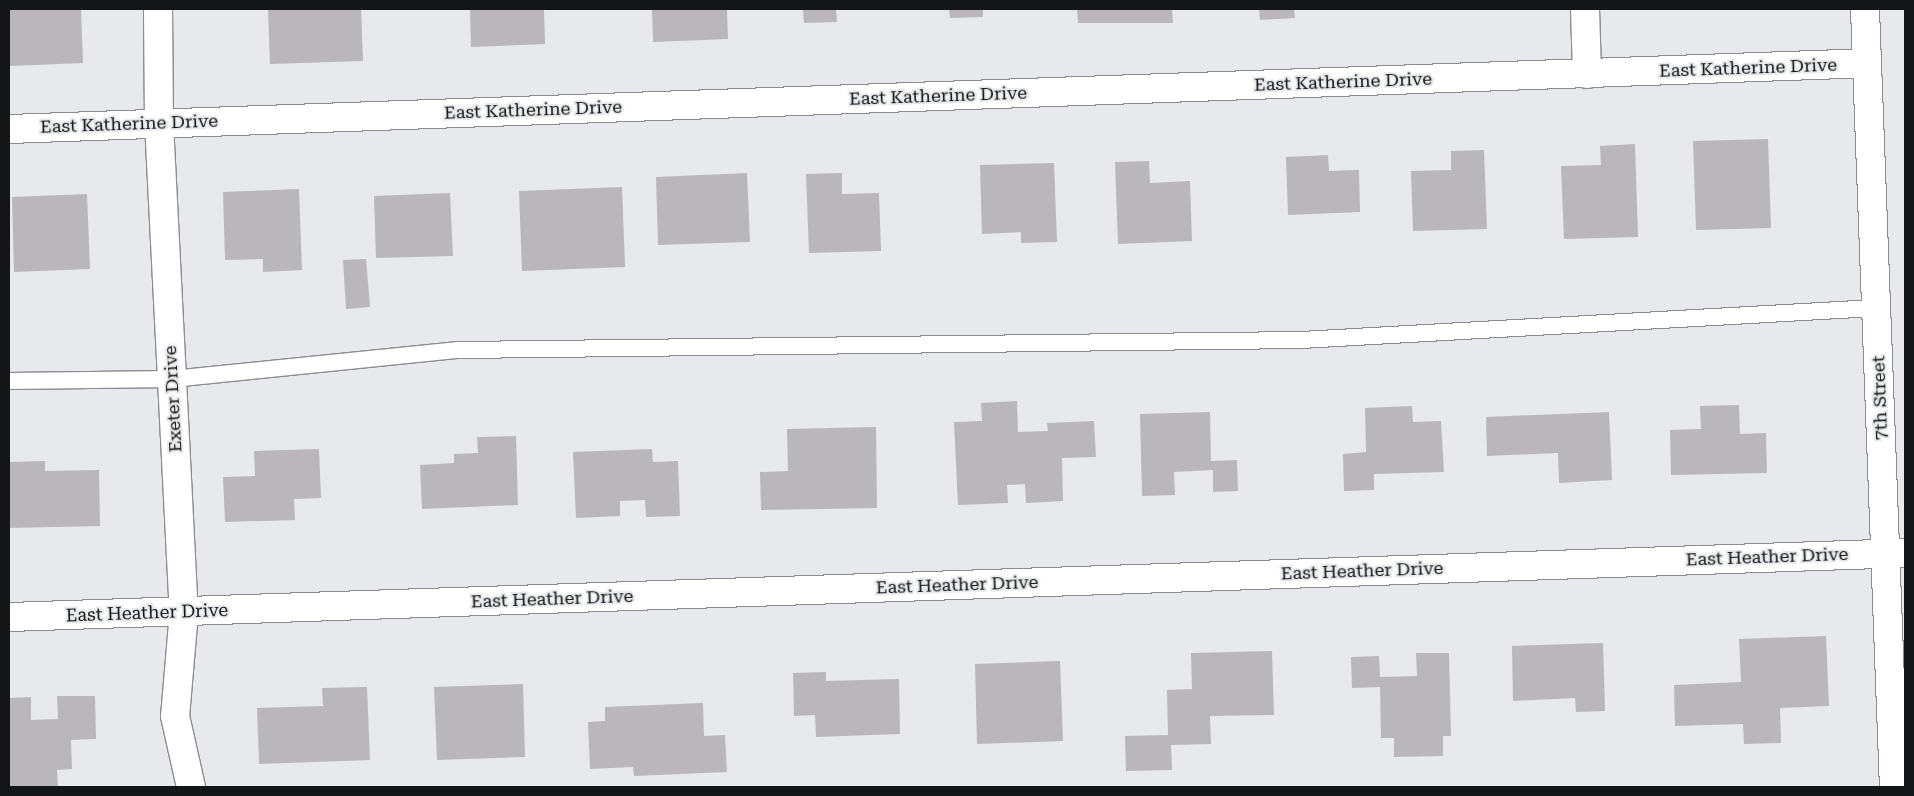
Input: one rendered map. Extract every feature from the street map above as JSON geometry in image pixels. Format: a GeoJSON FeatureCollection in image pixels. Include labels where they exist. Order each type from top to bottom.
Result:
{"type":"FeatureCollection","features":[{"type":"Feature","properties":{"kind":"street","name":"Exeter Drive"},"geometry":{"type":"LineString","coordinates":[[158,9],[159,123],[184,612],[175,716],[191,787]]}},
{"type":"Feature","properties":{"kind":"street"},"geometry":{"type":"LineString","coordinates":[[1585,9],[1587,74]]}},
{"type":"Feature","properties":{"kind":"street","name":"7th Street"},"geometry":{"type":"LineString","coordinates":[[1866,9],[1876,308],[1895,553],[1893,787]]}},
{"type":"Feature","properties":{"kind":"street","name":"East Katherine Drive"},"geometry":{"type":"LineString","coordinates":[[9,129],[1867,63]]}},
{"type":"Feature","properties":{"kind":"street","name":"East Heather Drive"},"geometry":{"type":"LineString","coordinates":[[9,616],[184,612],[1895,553]]}},
{"type":"Feature","properties":{"kind":"lane"},"geometry":{"type":"LineString","coordinates":[[9,381],[172,379],[459,350],[1301,340],[1876,308]]}},
{"type":"Feature","properties":{"kind":"lane"},"geometry":{"type":"LineString","coordinates":[[1893,787],[1905,787]]}},
{"type":"Feature","properties":{"kind":"building"},"geometry":{"type":"Polygon","coordinates":[[[9,9],[81,9],[83,63],[10,66],[9,9]]]}},
{"type":"Feature","properties":{"kind":"building"},"geometry":{"type":"Polygon","coordinates":[[[268,9],[361,9],[363,61],[270,64],[268,9]]]}},
{"type":"Feature","properties":{"kind":"building"},"geometry":{"type":"Polygon","coordinates":[[[470,9],[544,9],[545,44],[471,47],[470,9]]]}},
{"type":"Feature","properties":{"kind":"building"},"geometry":{"type":"Polygon","coordinates":[[[652,9],[727,9],[728,39],[653,42],[652,9]]]}},
{"type":"Feature","properties":{"kind":"building"},"geometry":{"type":"Polygon","coordinates":[[[803,9],[836,9],[837,22],[804,23],[803,9]]]}},
{"type":"Feature","properties":{"kind":"building"},"geometry":{"type":"Polygon","coordinates":[[[949,9],[983,9],[983,17],[950,18],[949,9]]]}},
{"type":"Feature","properties":{"kind":"building"},"geometry":{"type":"Polygon","coordinates":[[[1077,9],[1172,9],[1173,23],[1078,23],[1077,9]]]}},
{"type":"Feature","properties":{"kind":"building"},"geometry":{"type":"Polygon","coordinates":[[[1259,9],[1294,9],[1295,18],[1260,20],[1259,9]]]}},
{"type":"Feature","properties":{"kind":"building"},"geometry":{"type":"Polygon","coordinates":[[[1768,139],[1771,228],[1696,230],[1693,141],[1768,139]]]}},
{"type":"Feature","properties":{"kind":"building"},"geometry":{"type":"Polygon","coordinates":[[[1635,144],[1638,237],[1564,239],[1561,166],[1601,165],[1600,146],[1635,144]]]}},
{"type":"Feature","properties":{"kind":"building"},"geometry":{"type":"Polygon","coordinates":[[[1484,150],[1487,229],[1413,231],[1411,171],[1451,170],[1451,151],[1484,150]]]}},
{"type":"Feature","properties":{"kind":"building"},"geometry":{"type":"Polygon","coordinates":[[[1328,155],[1329,171],[1359,170],[1360,212],[1288,215],[1286,157],[1328,155]]]}},
{"type":"Feature","properties":{"kind":"building"},"geometry":{"type":"Polygon","coordinates":[[[1149,161],[1150,183],[1190,181],[1192,241],[1118,244],[1115,162],[1149,161]]]}},
{"type":"Feature","properties":{"kind":"building"},"geometry":{"type":"Polygon","coordinates":[[[1054,163],[1057,242],[1021,243],[1021,232],[982,234],[980,165],[1054,163]]]}},
{"type":"Feature","properties":{"kind":"building"},"geometry":{"type":"Polygon","coordinates":[[[747,173],[750,242],[658,245],[656,177],[747,173]]]}},
{"type":"Feature","properties":{"kind":"building"},"geometry":{"type":"Polygon","coordinates":[[[842,173],[842,194],[879,193],[881,251],[809,253],[806,174],[842,173]]]}},
{"type":"Feature","properties":{"kind":"building"},"geometry":{"type":"Polygon","coordinates":[[[622,187],[625,267],[522,271],[519,191],[622,187]]]}},
{"type":"Feature","properties":{"kind":"building"},"geometry":{"type":"Polygon","coordinates":[[[299,189],[302,270],[263,272],[263,259],[225,260],[223,192],[299,189]]]}},
{"type":"Feature","properties":{"kind":"building"},"geometry":{"type":"Polygon","coordinates":[[[450,193],[453,256],[376,258],[374,196],[450,193]]]}},
{"type":"Feature","properties":{"kind":"building"},"geometry":{"type":"Polygon","coordinates":[[[87,194],[90,269],[14,272],[12,197],[87,194]]]}},
{"type":"Feature","properties":{"kind":"building"},"geometry":{"type":"Polygon","coordinates":[[[366,259],[370,307],[346,309],[343,260],[366,259]]]}},
{"type":"Feature","properties":{"kind":"building"},"geometry":{"type":"Polygon","coordinates":[[[1017,401],[1018,432],[1048,431],[1047,423],[1094,421],[1096,457],[1062,458],[1063,501],[1026,503],[1025,484],[1007,485],[1008,503],[958,505],[954,422],[982,421],[981,403],[1017,401]]]}},
{"type":"Feature","properties":{"kind":"building"},"geometry":{"type":"Polygon","coordinates":[[[1739,405],[1740,434],[1766,433],[1767,473],[1671,475],[1670,430],[1701,429],[1700,406],[1739,405]]]}},
{"type":"Feature","properties":{"kind":"building"},"geometry":{"type":"Polygon","coordinates":[[[1412,406],[1413,422],[1441,421],[1444,472],[1374,474],[1374,490],[1344,491],[1343,454],[1366,452],[1365,408],[1412,406]]]}},
{"type":"Feature","properties":{"kind":"building"},"geometry":{"type":"Polygon","coordinates":[[[1210,412],[1211,461],[1237,460],[1238,491],[1213,492],[1213,470],[1174,472],[1175,495],[1142,496],[1140,414],[1210,412]]]}},
{"type":"Feature","properties":{"kind":"building"},"geometry":{"type":"Polygon","coordinates":[[[1609,412],[1612,480],[1559,483],[1558,453],[1487,456],[1486,417],[1609,412]]]}},
{"type":"Feature","properties":{"kind":"building"},"geometry":{"type":"Polygon","coordinates":[[[876,427],[877,508],[761,510],[760,472],[788,471],[787,429],[876,427]]]}},
{"type":"Feature","properties":{"kind":"building"},"geometry":{"type":"Polygon","coordinates":[[[516,436],[518,505],[422,509],[420,465],[454,463],[454,454],[478,453],[477,437],[516,436]]]}},
{"type":"Feature","properties":{"kind":"building"},"geometry":{"type":"Polygon","coordinates":[[[319,449],[321,498],[294,499],[295,520],[225,522],[223,477],[255,476],[254,451],[319,449]]]}},
{"type":"Feature","properties":{"kind":"building"},"geometry":{"type":"Polygon","coordinates":[[[652,449],[653,462],[678,461],[680,516],[646,517],[645,500],[620,501],[620,516],[576,518],[573,452],[652,449]]]}},
{"type":"Feature","properties":{"kind":"building"},"geometry":{"type":"Polygon","coordinates":[[[45,461],[45,471],[99,470],[100,526],[9,528],[9,462],[45,461]]]}},
{"type":"Feature","properties":{"kind":"building"},"geometry":{"type":"Polygon","coordinates":[[[1826,636],[1829,706],[1780,708],[1781,743],[1744,744],[1743,724],[1675,726],[1674,685],[1741,682],[1739,639],[1826,636]]]}},
{"type":"Feature","properties":{"kind":"building"},"geometry":{"type":"Polygon","coordinates":[[[1603,643],[1605,711],[1576,712],[1575,698],[1513,701],[1512,646],[1603,643]]]}},
{"type":"Feature","properties":{"kind":"building"},"geometry":{"type":"Polygon","coordinates":[[[1272,651],[1274,715],[1210,716],[1211,744],[1171,745],[1172,770],[1126,771],[1125,736],[1168,735],[1167,690],[1192,689],[1191,653],[1272,651]]]}},
{"type":"Feature","properties":{"kind":"building"},"geometry":{"type":"Polygon","coordinates":[[[1416,653],[1449,653],[1451,736],[1443,736],[1443,756],[1394,757],[1394,738],[1381,738],[1380,687],[1352,688],[1351,657],[1379,656],[1380,677],[1417,676],[1416,653]]]}},
{"type":"Feature","properties":{"kind":"building"},"geometry":{"type":"Polygon","coordinates":[[[1060,661],[1063,741],[977,744],[975,664],[1060,661]]]}},
{"type":"Feature","properties":{"kind":"building"},"geometry":{"type":"Polygon","coordinates":[[[826,672],[826,681],[899,679],[900,734],[816,737],[815,715],[794,716],[793,673],[826,672]]]}},
{"type":"Feature","properties":{"kind":"building"},"geometry":{"type":"Polygon","coordinates":[[[523,684],[525,757],[437,760],[434,687],[523,684]]]}},
{"type":"Feature","properties":{"kind":"building"},"geometry":{"type":"Polygon","coordinates":[[[367,687],[370,760],[259,764],[257,708],[323,706],[322,688],[367,687]]]}},
{"type":"Feature","properties":{"kind":"building"},"geometry":{"type":"Polygon","coordinates":[[[57,696],[95,696],[96,739],[71,740],[72,769],[57,770],[58,787],[9,787],[9,698],[31,697],[31,720],[58,719],[57,696]]]}},
{"type":"Feature","properties":{"kind":"building"},"geometry":{"type":"Polygon","coordinates":[[[703,703],[704,736],[725,735],[727,772],[634,776],[633,767],[590,769],[588,722],[605,721],[605,707],[703,703]]]}}]}
